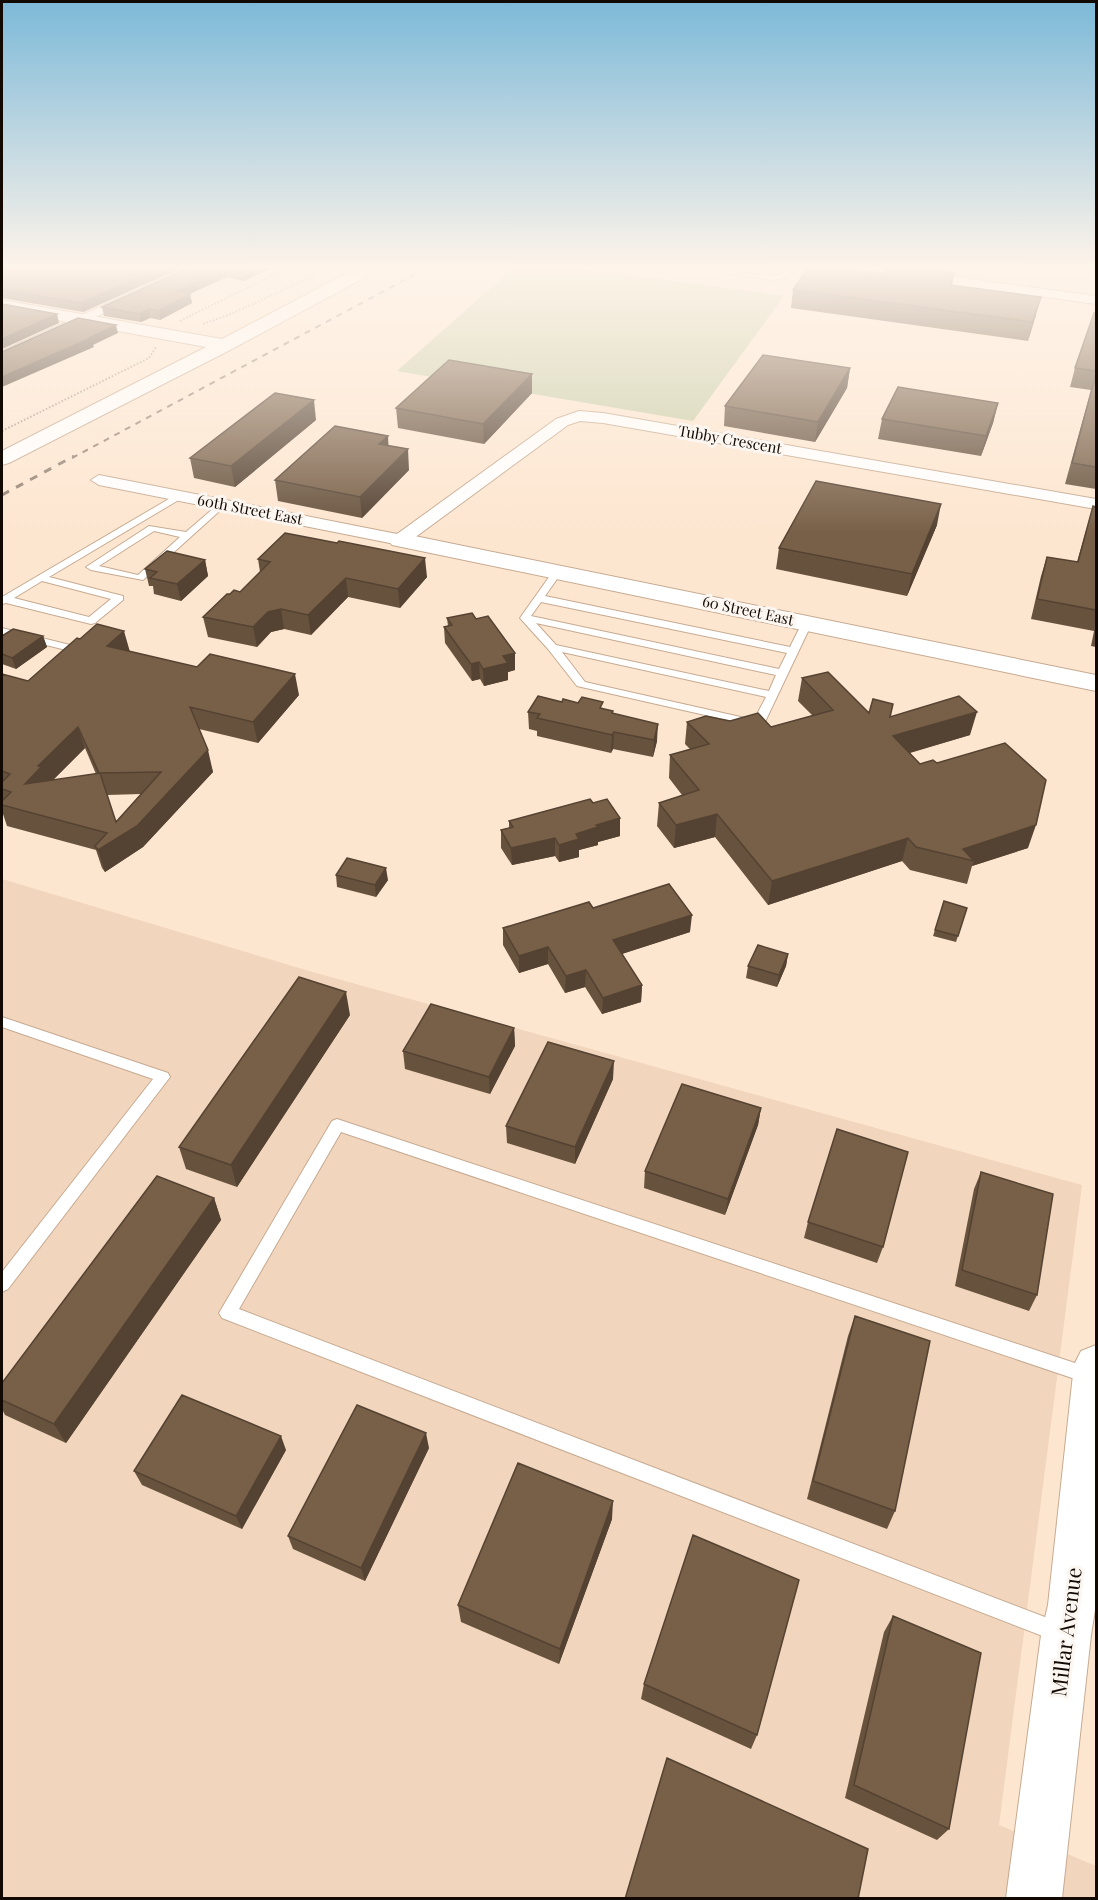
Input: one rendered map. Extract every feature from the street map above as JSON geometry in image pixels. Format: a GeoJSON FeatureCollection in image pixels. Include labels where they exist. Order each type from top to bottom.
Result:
{"type":"FeatureCollection","features":[{"type":"Feature","properties":{"kind":"main road"},"geometry":{"type":"LineString","coordinates":[[2,440],[160,357]]}},
{"type":"Feature","properties":{"kind":"main road"},"geometry":{"type":"LineString","coordinates":[[2,459],[202,357]]}},
{"type":"Feature","properties":{"kind":"main road","name":"60 Street East"},"geometry":{"type":"LineString","coordinates":[[400,540],[1096,683]]}},
{"type":"Feature","properties":{"kind":"main road","name":"Millar Avenue"},"geometry":{"type":"LineString","coordinates":[[1034,1899],[1075,1617],[1096,1371]]}},
{"type":"Feature","properties":{"kind":"street","name":"Tubby Crescent"},"geometry":{"type":"LineString","coordinates":[[400,540],[562,422],[579,416],[614,420],[1096,504]]}},
{"type":"Feature","properties":{"kind":"street","name":"60th Street East"},"geometry":{"type":"LineString","coordinates":[[99,480],[400,540]]}},
{"type":"Feature","properties":{"kind":"lane"},"geometry":{"type":"LineString","coordinates":[[3,600],[179,496]]}},
{"type":"Feature","properties":{"kind":"lane"},"geometry":{"type":"LineString","coordinates":[[187,535],[152,528],[91,567],[140,578],[222,504]]}},
{"type":"Feature","properties":{"kind":"lane"},"geometry":{"type":"LineString","coordinates":[[525,618],[557,572]]}},
{"type":"Feature","properties":{"kind":"lane"},"geometry":{"type":"LineString","coordinates":[[3,600],[91,621],[119,598],[41,578]]}},
{"type":"Feature","properties":{"kind":"lane"},"geometry":{"type":"LineString","coordinates":[[539,598],[794,651]]}},
{"type":"Feature","properties":{"kind":"lane"},"geometry":{"type":"LineString","coordinates":[[525,618],[552,647],[581,684],[758,724],[807,623]]}},
{"type":"Feature","properties":{"kind":"lane"},"geometry":{"type":"LineString","coordinates":[[525,618],[783,673]]}},
{"type":"Feature","properties":{"kind":"lane"},"geometry":{"type":"LineString","coordinates":[[2,631],[78,650]]}},
{"type":"Feature","properties":{"kind":"lane"},"geometry":{"type":"LineString","coordinates":[[552,647],[773,695]]}},
{"type":"Feature","properties":{"kind":"lane"},"geometry":{"type":"LineString","coordinates":[[2,1022],[163,1077],[2,1284]]}},
{"type":"Feature","properties":{"kind":"lane"},"geometry":{"type":"LineString","coordinates":[[1075,1617],[228,1313],[337,1125],[1096,1371]]}},
{"type":"Feature","properties":{"kind":"shaded area"},"geometry":{"type":"Polygon","coordinates":[[[2,879],[309,971],[1082,1185],[999,1825],[1096,1866],[1096,1898],[2,1898],[2,879]]]}},
{"type":"Feature","properties":{"kind":"green space"},"geometry":{"type":"Polygon","coordinates":[[[413,357],[740,357],[693,421],[397,371],[413,357]]]}},
{"type":"Feature","properties":{"kind":"building"},"geometry":{"type":"Polygon","coordinates":[[[2,357],[48,357],[2,377],[2,357]]]}},
{"type":"Feature","properties":{"kind":"building"},"geometry":{"type":"Polygon","coordinates":[[[762,357],[850,368],[818,422],[725,406],[762,357]]]}},
{"type":"Feature","properties":{"kind":"building"},"geometry":{"type":"Polygon","coordinates":[[[1079,357],[1096,357],[1096,371],[1075,368],[1079,357]]]}},
{"type":"Feature","properties":{"kind":"building"},"geometry":{"type":"Polygon","coordinates":[[[449,360],[532,374],[483,424],[396,408],[449,360]]]}},
{"type":"Feature","properties":{"kind":"building"},"geometry":{"type":"Polygon","coordinates":[[[1096,374],[1096,467],[1072,463],[1096,374]]]}},
{"type":"Feature","properties":{"kind":"building"},"geometry":{"type":"Polygon","coordinates":[[[898,387],[998,403],[986,436],[882,419],[898,387]]]}},
{"type":"Feature","properties":{"kind":"building"},"geometry":{"type":"Polygon","coordinates":[[[275,393],[314,400],[231,466],[190,458],[275,393]]]}},
{"type":"Feature","properties":{"kind":"building"},"geometry":{"type":"Polygon","coordinates":[[[335,426],[388,436],[379,444],[408,449],[360,497],[275,480],[335,426]]]}},
{"type":"Feature","properties":{"kind":"building"},"geometry":{"type":"Polygon","coordinates":[[[816,481],[941,504],[912,574],[779,548],[816,481]]]}},
{"type":"Feature","properties":{"kind":"building"},"geometry":{"type":"Polygon","coordinates":[[[1093,506],[1096,507],[1096,610],[1037,599],[1047,557],[1078,562],[1093,506]]]}},
{"type":"Feature","properties":{"kind":"building"},"geometry":{"type":"Polygon","coordinates":[[[285,533],[425,558],[398,589],[346,578],[308,615],[281,609],[268,612],[253,627],[203,617],[227,594],[234,590],[240,592],[270,562],[258,559],[285,533]]]}},
{"type":"Feature","properties":{"kind":"building"},"geometry":{"type":"Polygon","coordinates":[[[167,551],[205,560],[177,584],[150,578],[157,572],[145,569],[167,551]]]}},
{"type":"Feature","properties":{"kind":"building"},"geometry":{"type":"Polygon","coordinates":[[[472,613],[476,619],[488,616],[515,653],[503,656],[508,663],[483,669],[479,662],[471,664],[444,627],[452,625],[447,618],[472,613]]]}},
{"type":"Feature","properties":{"kind":"building"},"geometry":{"type":"Polygon","coordinates":[[[97,624],[124,631],[107,646],[197,667],[210,654],[295,674],[253,722],[190,707],[208,750],[137,826],[98,850],[95,846],[107,833],[2,805],[2,801],[11,792],[2,789],[2,782],[10,774],[2,771],[2,674],[28,681],[77,638],[80,639],[97,624]],[[78,727],[38,766],[41,767],[25,784],[100,773],[116,822],[161,772],[99,773],[78,727]]]}},
{"type":"Feature","properties":{"kind":"building"},"geometry":{"type":"Polygon","coordinates":[[[13,629],[43,636],[12,658],[2,654],[2,636],[13,629]]]}},
{"type":"Feature","properties":{"kind":"building"},"geometry":{"type":"Polygon","coordinates":[[[828,672],[869,713],[873,699],[893,704],[890,717],[959,696],[977,712],[893,736],[920,764],[933,760],[937,763],[1005,743],[1046,780],[1036,825],[963,849],[974,861],[916,847],[908,838],[772,881],[717,814],[676,825],[659,803],[699,790],[670,755],[709,744],[687,722],[706,716],[730,721],[758,713],[771,727],[833,710],[802,678],[828,672]]]}},
{"type":"Feature","properties":{"kind":"building"},"geometry":{"type":"Polygon","coordinates":[[[538,696],[562,702],[563,699],[578,703],[582,697],[603,702],[600,708],[613,711],[612,713],[658,724],[654,740],[614,732],[612,735],[537,718],[540,714],[528,712],[538,696]]]}},
{"type":"Feature","properties":{"kind":"building"},"geometry":{"type":"Polygon","coordinates":[[[590,799],[593,803],[607,799],[620,818],[596,825],[598,827],[576,834],[579,839],[559,845],[555,838],[511,848],[501,830],[513,827],[509,821],[590,799]]]}},
{"type":"Feature","properties":{"kind":"building"},"geometry":{"type":"Polygon","coordinates":[[[347,858],[386,868],[375,885],[336,875],[347,858]]]}},
{"type":"Feature","properties":{"kind":"building"},"geometry":{"type":"Polygon","coordinates":[[[669,884],[692,915],[613,940],[642,985],[603,998],[586,970],[566,976],[548,947],[519,956],[503,928],[589,902],[593,908],[669,884]]]}},
{"type":"Feature","properties":{"kind":"building"},"geometry":{"type":"Polygon","coordinates":[[[944,901],[967,908],[958,936],[935,930],[944,901]]]}},
{"type":"Feature","properties":{"kind":"building"},"geometry":{"type":"Polygon","coordinates":[[[758,945],[788,954],[779,975],[748,966],[758,945]]]}},
{"type":"Feature","properties":{"kind":"building"},"geometry":{"type":"Polygon","coordinates":[[[299,977],[346,992],[231,1165],[179,1147],[299,977]]]}},
{"type":"Feature","properties":{"kind":"building"},"geometry":{"type":"Polygon","coordinates":[[[431,1004],[514,1028],[489,1077],[403,1051],[431,1004]]]}},
{"type":"Feature","properties":{"kind":"building"},"geometry":{"type":"Polygon","coordinates":[[[548,1042],[614,1061],[575,1147],[506,1126],[548,1042]]]}},
{"type":"Feature","properties":{"kind":"building"},"geometry":{"type":"Polygon","coordinates":[[[682,1084],[761,1108],[728,1199],[645,1171],[682,1084]]]}},
{"type":"Feature","properties":{"kind":"building"},"geometry":{"type":"Polygon","coordinates":[[[837,1129],[908,1152],[883,1247],[808,1222],[837,1129]]]}},
{"type":"Feature","properties":{"kind":"building"},"geometry":{"type":"Polygon","coordinates":[[[981,1172],[1053,1194],[1037,1295],[962,1270],[981,1172]]]}},
{"type":"Feature","properties":{"kind":"building"},"geometry":{"type":"Polygon","coordinates":[[[157,1176],[214,1198],[54,1424],[2,1400],[2,1383],[157,1176]]]}},
{"type":"Feature","properties":{"kind":"building"},"geometry":{"type":"Polygon","coordinates":[[[855,1316],[930,1341],[895,1511],[813,1481],[855,1316]]]}},
{"type":"Feature","properties":{"kind":"building"},"geometry":{"type":"Polygon","coordinates":[[[182,1395],[281,1436],[236,1516],[134,1471],[182,1395]]]}},
{"type":"Feature","properties":{"kind":"building"},"geometry":{"type":"Polygon","coordinates":[[[357,1405],[426,1433],[361,1568],[288,1536],[357,1405]]]}},
{"type":"Feature","properties":{"kind":"building"},"geometry":{"type":"Polygon","coordinates":[[[518,1463],[613,1501],[560,1649],[458,1605],[518,1463]]]}},
{"type":"Feature","properties":{"kind":"building"},"geometry":{"type":"Polygon","coordinates":[[[693,1535],[799,1580],[757,1735],[644,1684],[693,1535]]]}},
{"type":"Feature","properties":{"kind":"building"},"geometry":{"type":"Polygon","coordinates":[[[893,1616],[981,1653],[949,1829],[854,1785],[893,1616]]]}},
{"type":"Feature","properties":{"kind":"building"},"geometry":{"type":"Polygon","coordinates":[[[667,1758],[868,1849],[858,1899],[625,1899],[667,1758]]]}},
{"type":"Feature","properties":{"kind":"railway"},"geometry":{"type":"LineString","coordinates":[[72,458],[261,357]]}},
{"type":"Feature","properties":{"kind":"railway"},"geometry":{"type":"LineString","coordinates":[[2,495],[74,456]]}}]}
